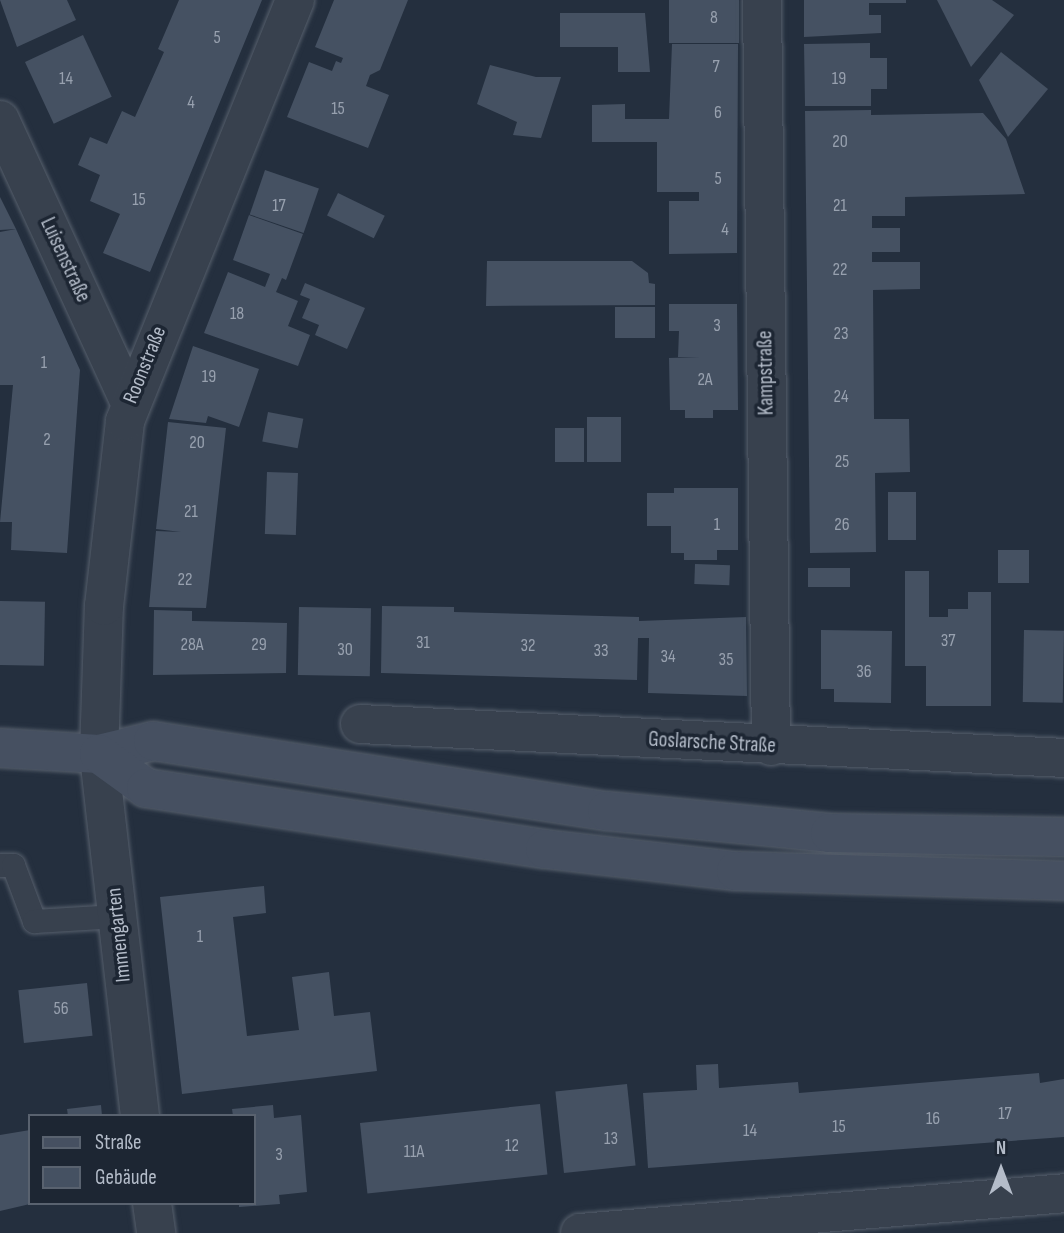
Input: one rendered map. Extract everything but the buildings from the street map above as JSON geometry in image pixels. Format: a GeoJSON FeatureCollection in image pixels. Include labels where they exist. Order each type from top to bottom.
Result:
{"type":"FeatureCollection","features":[{"type":"Feature","properties":{"kind":"main road"},"geometry":{"type":"LineString","coordinates":[[0,748],[99,754],[153,741],[607,811],[830,833],[1064,837]]}},
{"type":"Feature","properties":{"kind":"main road"},"geometry":{"type":"LineString","coordinates":[[99,754],[146,788],[545,849],[736,871],[1064,881]]}},
{"type":"Feature","properties":{"kind":"street","name":"Roonstraße"},"geometry":{"type":"LineString","coordinates":[[99,754],[104,606],[129,400],[295,0]]}},
{"type":"Feature","properties":{"kind":"street","name":"Kampstraße"},"geometry":{"type":"LineString","coordinates":[[762,0],[771,746]]}},
{"type":"Feature","properties":{"kind":"street","name":"Luisenstraße"},"geometry":{"type":"LineString","coordinates":[[0,120],[129,400]]}},
{"type":"Feature","properties":{"kind":"street","name":"Goslarsche Straße"},"geometry":{"type":"LineString","coordinates":[[360,724],[771,746],[1064,758]]}},
{"type":"Feature","properties":{"kind":"street","name":"Immengarten"},"geometry":{"type":"LineString","coordinates":[[99,754],[140,1114]]}},
{"type":"Feature","properties":{"kind":"street"},"geometry":{"type":"LineString","coordinates":[[580,1233],[1064,1193]]}},
{"type":"Feature","properties":{"kind":"street"},"geometry":{"type":"LineString","coordinates":[[152,1205],[156,1233]]}},
{"type":"Feature","properties":{"kind":"lane"},"geometry":{"type":"LineString","coordinates":[[0,865],[13,865],[34,921],[117,916]]}}]}
